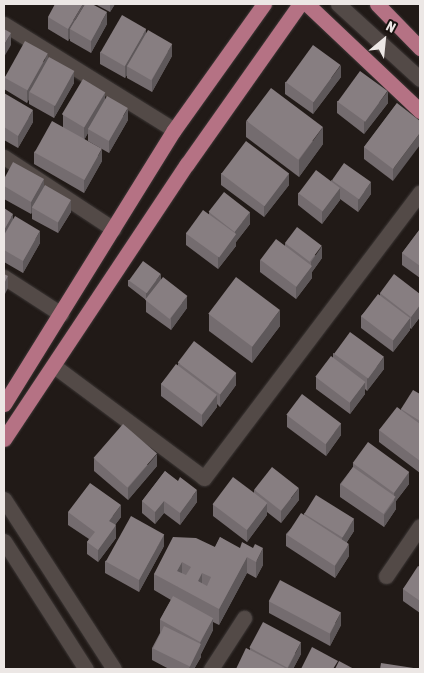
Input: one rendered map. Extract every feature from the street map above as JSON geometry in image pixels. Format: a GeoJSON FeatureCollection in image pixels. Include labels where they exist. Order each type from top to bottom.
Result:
{"type":"FeatureCollection","features":[{"type":"Feature","properties":{"kind":"main road"},"geometry":{"type":"LineString","coordinates":[[4,404],[174,130],[264,4]]}},
{"type":"Feature","properties":{"kind":"main road"},"geometry":{"type":"LineString","coordinates":[[4,438],[54,366],[192,156],[300,4]]}},
{"type":"Feature","properties":{"kind":"main road"},"geometry":{"type":"LineString","coordinates":[[307,4],[420,111]]}},
{"type":"Feature","properties":{"kind":"main road"},"geometry":{"type":"LineString","coordinates":[[377,4],[420,48]]}},
{"type":"Feature","properties":{"kind":"street"},"geometry":{"type":"LineString","coordinates":[[338,4],[420,79]]}},
{"type":"Feature","properties":{"kind":"street"},"geometry":{"type":"LineString","coordinates":[[4,24],[174,130]]}},
{"type":"Feature","properties":{"kind":"street"},"geometry":{"type":"LineString","coordinates":[[4,157],[113,229]]}},
{"type":"Feature","properties":{"kind":"street"},"geometry":{"type":"LineString","coordinates":[[54,366],[204,478],[420,192]]}},
{"type":"Feature","properties":{"kind":"street"},"geometry":{"type":"LineString","coordinates":[[4,277],[61,314]]}},
{"type":"Feature","properties":{"kind":"street"},"geometry":{"type":"LineString","coordinates":[[4,499],[114,669]]}},
{"type":"Feature","properties":{"kind":"street"},"geometry":{"type":"LineString","coordinates":[[386,576],[420,526]]}},
{"type":"Feature","properties":{"kind":"street"},"geometry":{"type":"LineString","coordinates":[[4,542],[86,669]]}},
{"type":"Feature","properties":{"kind":"street"},"geometry":{"type":"LineString","coordinates":[[211,669],[244,618]]}},
{"type":"Feature","properties":{"kind":"building"},"geometry":{"type":"Polygon","coordinates":[[[55,4],[83,4],[68,29],[48,17],[55,4]]]}},
{"type":"Feature","properties":{"kind":"building"},"geometry":{"type":"Polygon","coordinates":[[[85,4],[92,4],[107,12],[91,41],[70,29],[85,4]]]}},
{"type":"Feature","properties":{"kind":"building"},"geometry":{"type":"Polygon","coordinates":[[[122,15],[146,29],[125,66],[100,52],[122,15]]]}},
{"type":"Feature","properties":{"kind":"building"},"geometry":{"type":"Polygon","coordinates":[[[4,29],[11,33],[4,45],[4,29]]]}},
{"type":"Feature","properties":{"kind":"building"},"geometry":{"type":"Polygon","coordinates":[[[148,30],[172,44],[151,80],[127,66],[148,30]]]}},
{"type":"Feature","properties":{"kind":"building"},"geometry":{"type":"Polygon","coordinates":[[[25,41],[48,54],[27,90],[5,78],[25,41]]]}},
{"type":"Feature","properties":{"kind":"building"},"geometry":{"type":"Polygon","coordinates":[[[313,45],[341,65],[313,102],[286,82],[313,45]]]}},
{"type":"Feature","properties":{"kind":"building"},"geometry":{"type":"Polygon","coordinates":[[[49,57],[74,71],[55,106],[30,92],[49,57]]]}},
{"type":"Feature","properties":{"kind":"building"},"geometry":{"type":"Polygon","coordinates":[[[360,71],[388,91],[365,122],[338,102],[360,71]]]}},
{"type":"Feature","properties":{"kind":"building"},"geometry":{"type":"Polygon","coordinates":[[[83,79],[105,92],[84,128],[62,114],[83,79]]]}},
{"type":"Feature","properties":{"kind":"building"},"geometry":{"type":"Polygon","coordinates":[[[271,88],[323,127],[298,160],[246,121],[271,88]]]}},
{"type":"Feature","properties":{"kind":"building"},"geometry":{"type":"Polygon","coordinates":[[[4,93],[33,110],[18,136],[4,127],[4,93]]]}},
{"type":"Feature","properties":{"kind":"building"},"geometry":{"type":"Polygon","coordinates":[[[107,96],[128,108],[109,141],[88,129],[107,96]]]}},
{"type":"Feature","properties":{"kind":"building"},"geometry":{"type":"Polygon","coordinates":[[[397,103],[420,121],[420,133],[393,169],[364,147],[397,103]]]}},
{"type":"Feature","properties":{"kind":"building"},"geometry":{"type":"Polygon","coordinates":[[[52,121],[102,149],[84,180],[35,152],[52,121]]]}},
{"type":"Feature","properties":{"kind":"building"},"geometry":{"type":"Polygon","coordinates":[[[246,141],[289,173],[264,206],[221,174],[246,141]]]}},
{"type":"Feature","properties":{"kind":"building"},"geometry":{"type":"Polygon","coordinates":[[[13,162],[44,179],[31,202],[4,186],[4,179],[13,162]]]}},
{"type":"Feature","properties":{"kind":"building"},"geometry":{"type":"Polygon","coordinates":[[[344,163],[371,182],[359,199],[332,180],[344,163]]]}},
{"type":"Feature","properties":{"kind":"building"},"geometry":{"type":"Polygon","coordinates":[[[316,170],[340,188],[323,211],[299,193],[316,170]]]}},
{"type":"Feature","properties":{"kind":"building"},"geometry":{"type":"Polygon","coordinates":[[[45,185],[71,200],[58,223],[32,208],[45,185]]]}},
{"type":"Feature","properties":{"kind":"building"},"geometry":{"type":"Polygon","coordinates":[[[224,192],[250,212],[235,232],[209,212],[224,192]]]}},
{"type":"Feature","properties":{"kind":"building"},"geometry":{"type":"Polygon","coordinates":[[[4,208],[13,214],[4,230],[4,208]]]}},
{"type":"Feature","properties":{"kind":"building"},"geometry":{"type":"Polygon","coordinates":[[[203,210],[236,234],[219,258],[186,233],[203,210]]]}},
{"type":"Feature","properties":{"kind":"building"},"geometry":{"type":"Polygon","coordinates":[[[15,216],[40,231],[23,261],[4,250],[4,235],[15,216]]]}},
{"type":"Feature","properties":{"kind":"building"},"geometry":{"type":"Polygon","coordinates":[[[297,227],[322,246],[310,262],[285,243],[297,227]]]}},
{"type":"Feature","properties":{"kind":"building"},"geometry":{"type":"Polygon","coordinates":[[[420,229],[420,266],[402,253],[420,229]]]}},
{"type":"Feature","properties":{"kind":"building"},"geometry":{"type":"Polygon","coordinates":[[[276,239],[312,266],[296,287],[260,260],[276,239]]]}},
{"type":"Feature","properties":{"kind":"building"},"geometry":{"type":"Polygon","coordinates":[[[143,261],[161,274],[147,293],[129,280],[143,261]]]}},
{"type":"Feature","properties":{"kind":"building"},"geometry":{"type":"Polygon","coordinates":[[[4,274],[8,276],[4,284],[4,274]]]}},
{"type":"Feature","properties":{"kind":"building"},"geometry":{"type":"Polygon","coordinates":[[[394,274],[420,294],[420,305],[411,317],[380,293],[394,274]]]}},
{"type":"Feature","properties":{"kind":"building"},"geometry":{"type":"Polygon","coordinates":[[[163,277],[187,296],[170,319],[145,300],[163,277]]]}},
{"type":"Feature","properties":{"kind":"building"},"geometry":{"type":"Polygon","coordinates":[[[236,277],[280,310],[252,347],[208,314],[236,277]]]}},
{"type":"Feature","properties":{"kind":"building"},"geometry":{"type":"Polygon","coordinates":[[[378,294],[410,318],[393,340],[361,316],[378,294]]]}},
{"type":"Feature","properties":{"kind":"building"},"geometry":{"type":"Polygon","coordinates":[[[350,332],[384,357],[368,379],[334,354],[350,332]]]}},
{"type":"Feature","properties":{"kind":"building"},"geometry":{"type":"Polygon","coordinates":[[[194,341],[236,373],[220,394],[178,363],[194,341]]]}},
{"type":"Feature","properties":{"kind":"building"},"geometry":{"type":"Polygon","coordinates":[[[331,356],[365,382],[350,403],[315,377],[331,356]]]}},
{"type":"Feature","properties":{"kind":"building"},"geometry":{"type":"Polygon","coordinates":[[[176,364],[217,395],[202,415],[161,384],[176,364]]]}},
{"type":"Feature","properties":{"kind":"building"},"geometry":{"type":"Polygon","coordinates":[[[413,390],[420,394],[420,421],[401,409],[413,390]]]}},
{"type":"Feature","properties":{"kind":"building"},"geometry":{"type":"Polygon","coordinates":[[[302,394],[341,423],[325,444],[286,415],[302,394]]]}},
{"type":"Feature","properties":{"kind":"building"},"geometry":{"type":"Polygon","coordinates":[[[397,407],[420,424],[420,461],[379,430],[397,407]]]}},
{"type":"Feature","properties":{"kind":"building"},"geometry":{"type":"Polygon","coordinates":[[[123,424],[157,454],[127,487],[93,458],[123,424]]]}},
{"type":"Feature","properties":{"kind":"building"},"geometry":{"type":"Polygon","coordinates":[[[368,442],[409,472],[394,493],[353,463],[368,442]]]}},
{"type":"Feature","properties":{"kind":"building"},"geometry":{"type":"Polygon","coordinates":[[[272,467],[299,488],[281,511],[254,490],[272,467]]]}},
{"type":"Feature","properties":{"kind":"building"},"geometry":{"type":"Polygon","coordinates":[[[353,467],[396,497],[384,514],[341,484],[353,467]]]}},
{"type":"Feature","properties":{"kind":"building"},"geometry":{"type":"Polygon","coordinates":[[[165,471],[178,481],[180,477],[197,490],[180,513],[164,501],[155,512],[142,501],[165,471]]]}},
{"type":"Feature","properties":{"kind":"building"},"geometry":{"type":"Polygon","coordinates":[[[233,477],[267,503],[247,530],[213,504],[233,477]]]}},
{"type":"Feature","properties":{"kind":"building"},"geometry":{"type":"Polygon","coordinates":[[[90,483],[121,505],[109,521],[116,525],[98,550],[87,542],[95,532],[68,512],[90,483]]]}},
{"type":"Feature","properties":{"kind":"building"},"geometry":{"type":"Polygon","coordinates":[[[316,495],[354,519],[343,538],[304,514],[316,495]]]}},
{"type":"Feature","properties":{"kind":"building"},"geometry":{"type":"Polygon","coordinates":[[[301,513],[349,544],[335,566],[287,535],[301,513]]]}},
{"type":"Feature","properties":{"kind":"building"},"geometry":{"type":"Polygon","coordinates":[[[131,516],[164,534],[139,580],[106,561],[131,516]]]}},
{"type":"Feature","properties":{"kind":"building"},"geometry":{"type":"Polygon","coordinates":[[[173,537],[196,538],[215,547],[220,537],[240,548],[242,542],[253,548],[255,544],[263,548],[256,562],[247,557],[219,609],[154,574],[173,537]],[[182,562],[177,571],[186,575],[191,567],[182,562]],[[202,573],[198,581],[207,586],[211,577],[202,573]]]}},
{"type":"Feature","properties":{"kind":"building"},"geometry":{"type":"Polygon","coordinates":[[[418,566],[420,567],[420,601],[403,589],[418,566]]]}},
{"type":"Feature","properties":{"kind":"building"},"geometry":{"type":"Polygon","coordinates":[[[280,580],[341,612],[330,634],[269,601],[280,580]]]}},
{"type":"Feature","properties":{"kind":"building"},"geometry":{"type":"Polygon","coordinates":[[[173,596],[213,618],[200,642],[160,620],[173,596]]]}},
{"type":"Feature","properties":{"kind":"building"},"geometry":{"type":"Polygon","coordinates":[[[263,622],[301,642],[287,668],[249,648],[263,622]]]}},
{"type":"Feature","properties":{"kind":"building"},"geometry":{"type":"Polygon","coordinates":[[[164,626],[201,644],[190,666],[153,648],[164,626]]]}},
{"type":"Feature","properties":{"kind":"building"},"geometry":{"type":"Polygon","coordinates":[[[312,647],[338,661],[333,669],[301,669],[312,647]]]}},
{"type":"Feature","properties":{"kind":"building"},"geometry":{"type":"Polygon","coordinates":[[[246,648],[287,669],[236,669],[246,648]]]}},
{"type":"Feature","properties":{"kind":"building"},"geometry":{"type":"Polygon","coordinates":[[[339,661],[354,669],[335,669],[339,661]]]}},
{"type":"Feature","properties":{"kind":"building"},"geometry":{"type":"Polygon","coordinates":[[[381,663],[420,669],[380,669],[381,663]]]}}]}
